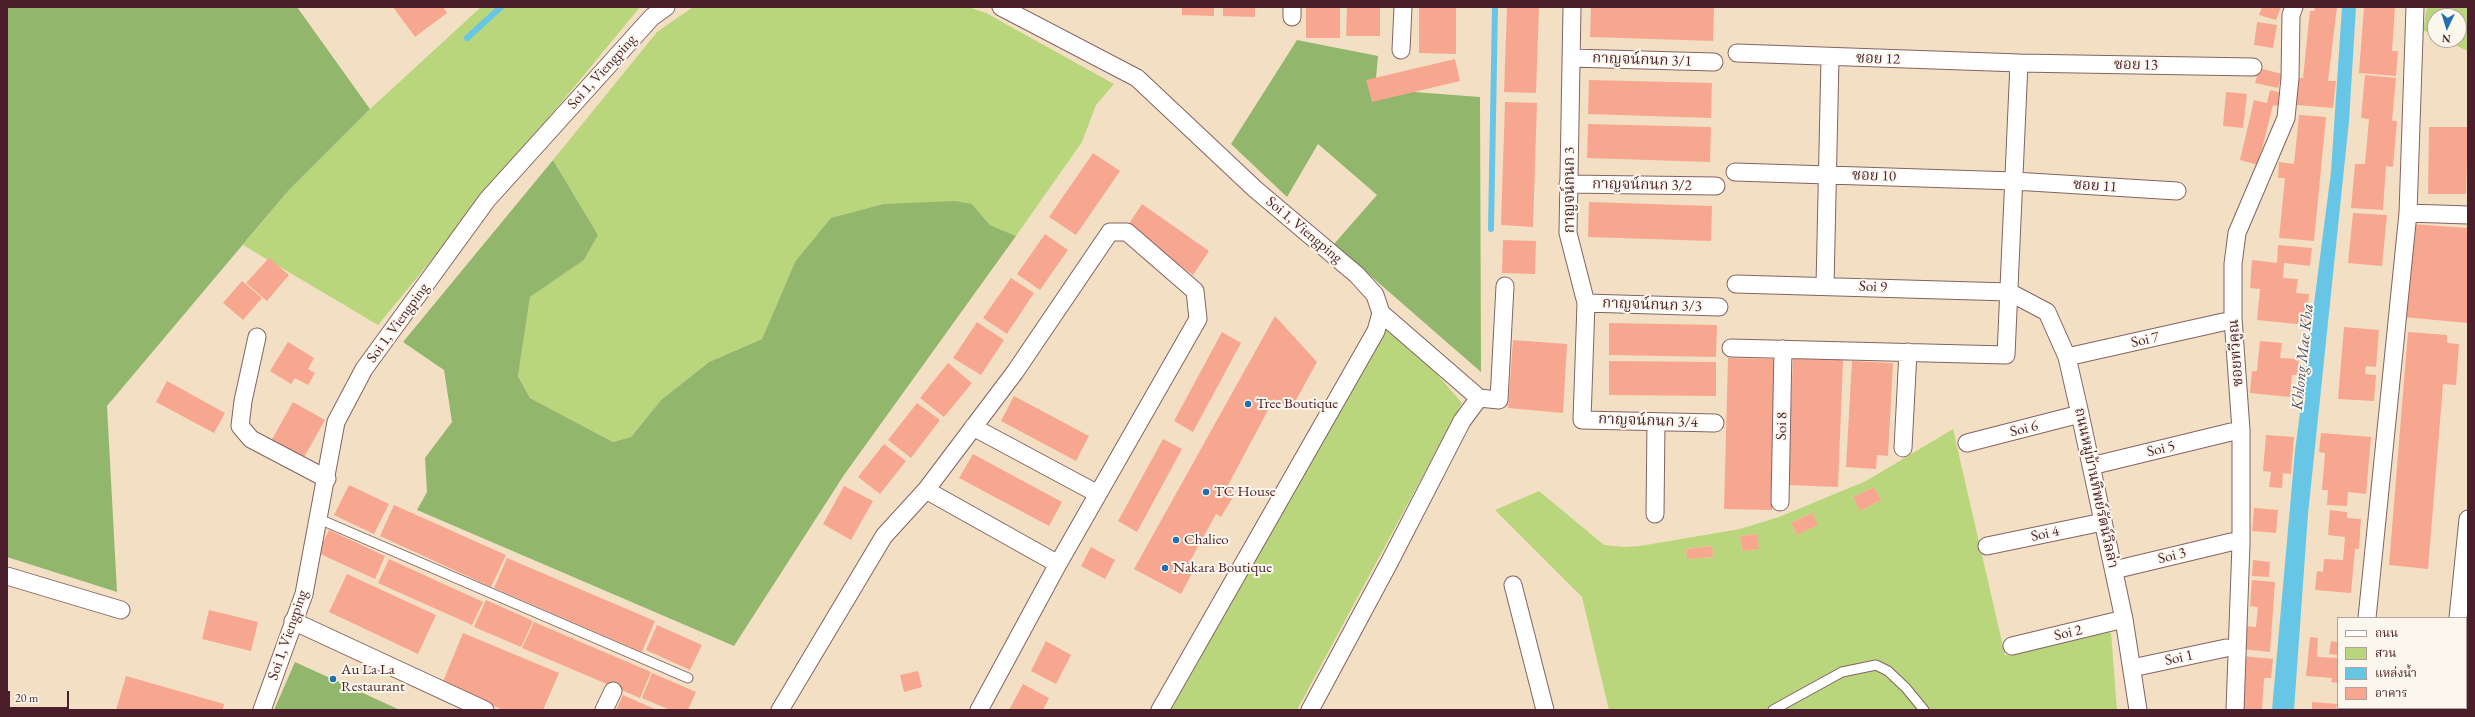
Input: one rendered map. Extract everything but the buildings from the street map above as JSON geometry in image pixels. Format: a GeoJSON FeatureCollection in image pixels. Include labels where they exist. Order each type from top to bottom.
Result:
{"type":"FeatureCollection","features":[{"type":"Feature","properties":{"kind":"street","name":"Soi 1, Viengping"},"geometry":{"type":"LineString","coordinates":[[262,710],[304,594],[336,422],[364,368],[487,200],[652,17],[666,7]]}},
{"type":"Feature","properties":{"kind":"street","name":"Soi 1, Viengping"},"geometry":{"type":"LineString","coordinates":[[1001,7],[1026,13],[1137,78],[1255,189],[1357,275],[1375,296],[1381,313],[1479,398]]}},
{"type":"Feature","properties":{"kind":"street"},"geometry":{"type":"LineString","coordinates":[[1401,50],[1403,7]]}},
{"type":"Feature","properties":{"kind":"street","name":"กาญจน์กนก 3"},"geometry":{"type":"LineString","coordinates":[[1572,7],[1568,232],[1586,304],[1582,420]]}},
{"type":"Feature","properties":{"kind":"street","name":"ซอยทวีคูณ"},"geometry":{"type":"LineString","coordinates":[[2235,710],[2241,544],[2241,430],[2233,318],[2233,264],[2237,233],[2286,118],[2290,78],[2291,15],[2294,7]]}},
{"type":"Feature","properties":{"kind":"street"},"geometry":{"type":"LineString","coordinates":[[2367,617],[2408,213],[2415,7]]}},
{"type":"Feature","properties":{"kind":"street","name":"ซอย 12"},"geometry":{"type":"LineString","coordinates":[[1737,54],[2019,63]]}},
{"type":"Feature","properties":{"kind":"street","name":"กาญจน์กนก 3/1"},"geometry":{"type":"LineString","coordinates":[[1571,58],[1714,62]]}},
{"type":"Feature","properties":{"kind":"street"},"geometry":{"type":"LineString","coordinates":[[1825,286],[1830,58]]}},
{"type":"Feature","properties":{"kind":"street"},"geometry":{"type":"LineString","coordinates":[[1731,348],[2006,355],[2019,63]]}},
{"type":"Feature","properties":{"kind":"street","name":"ซอย 13"},"geometry":{"type":"LineString","coordinates":[[2019,63],[2252,67]]}},
{"type":"Feature","properties":{"kind":"street","name":"ซอย 10"},"geometry":{"type":"LineString","coordinates":[[1735,172],[2014,181]]}},
{"type":"Feature","properties":{"kind":"street","name":"ซอย 11"},"geometry":{"type":"LineString","coordinates":[[2014,181],[2177,191]]}},
{"type":"Feature","properties":{"kind":"street","name":"กาญจน์กนก 3/2"},"geometry":{"type":"LineString","coordinates":[[1568,184],[1716,186]]}},
{"type":"Feature","properties":{"kind":"street"},"geometry":{"type":"LineString","coordinates":[[2408,213],[2468,215]]}},
{"type":"Feature","properties":{"kind":"street"},"geometry":{"type":"LineString","coordinates":[[780,710],[884,536],[926,490],[1015,372],[1110,232],[1127,232],[1195,291],[1198,320],[1058,564],[979,710]]}},
{"type":"Feature","properties":{"kind":"street","name":"Soi 9"},"geometry":{"type":"LineString","coordinates":[[1736,284],[2009,292]]}},
{"type":"Feature","properties":{"kind":"street"},"geometry":{"type":"LineString","coordinates":[[1310,710],[1389,563],[1462,421],[1479,398],[1499,400],[1505,286]]}},
{"type":"Feature","properties":{"kind":"street","name":"ถนนหมู่บ้านทิพย์รัตน์วิลล่า"},"geometry":{"type":"LineString","coordinates":[[2009,292],[2047,312],[2067,357],[2124,619],[2138,710]]}},
{"type":"Feature","properties":{"kind":"street","name":"กาญจน์กนก 3/3"},"geometry":{"type":"LineString","coordinates":[[1586,304],[1719,307]]}},
{"type":"Feature","properties":{"kind":"street"},"geometry":{"type":"LineString","coordinates":[[1160,710],[1376,331],[1381,313]]}},
{"type":"Feature","properties":{"kind":"street","name":"Soi 7"},"geometry":{"type":"LineString","coordinates":[[2067,357],[2223,322]]}},
{"type":"Feature","properties":{"kind":"street"},"geometry":{"type":"LineString","coordinates":[[257,337],[243,401],[240,426],[251,439],[326,479]]}},
{"type":"Feature","properties":{"kind":"street","name":"Soi 8"},"geometry":{"type":"LineString","coordinates":[[1780,502],[1783,350]]}},
{"type":"Feature","properties":{"kind":"street"},"geometry":{"type":"LineString","coordinates":[[1903,448],[1908,352]]}},
{"type":"Feature","properties":{"kind":"street","name":"Soi 6"},"geometry":{"type":"LineString","coordinates":[[1967,443],[2080,414]]}},
{"type":"Feature","properties":{"kind":"street","name":"กาญจน์กนก 3/4"},"geometry":{"type":"LineString","coordinates":[[1582,420],[1715,423]]}},
{"type":"Feature","properties":{"kind":"street"},"geometry":{"type":"LineString","coordinates":[[1655,514],[1656,422]]}},
{"type":"Feature","properties":{"kind":"street"},"geometry":{"type":"LineString","coordinates":[[973,427],[1098,494]]}},
{"type":"Feature","properties":{"kind":"street","name":"Soi 5"},"geometry":{"type":"LineString","coordinates":[[2091,466],[2231,432]]}},
{"type":"Feature","properties":{"kind":"street"},"geometry":{"type":"LineString","coordinates":[[926,490],[1058,564]]}},
{"type":"Feature","properties":{"kind":"street"},"geometry":{"type":"LineString","coordinates":[[2458,617],[2468,519]]}},
{"type":"Feature","properties":{"kind":"street","name":"Soi 4"},"geometry":{"type":"LineString","coordinates":[[1987,546],[2103,522]]}},
{"type":"Feature","properties":{"kind":"street","name":"Soi 3"},"geometry":{"type":"LineString","coordinates":[[2114,570],[2231,542]]}},
{"type":"Feature","properties":{"kind":"street"},"geometry":{"type":"LineString","coordinates":[[7,576],[121,610]]}},
{"type":"Feature","properties":{"kind":"street"},"geometry":{"type":"LineString","coordinates":[[1513,585],[1545,710]]}},
{"type":"Feature","properties":{"kind":"street","name":"Soi 2"},"geometry":{"type":"LineString","coordinates":[[2012,646],[2124,619]]}},
{"type":"Feature","properties":{"kind":"street"},"geometry":{"type":"LineString","coordinates":[[293,621],[486,710]]}},
{"type":"Feature","properties":{"kind":"street","name":"Soi 1"},"geometry":{"type":"LineString","coordinates":[[2132,668],[2226,648]]}},
{"type":"Feature","properties":{"kind":"street"},"geometry":{"type":"LineString","coordinates":[[604,710],[613,691]]}},
{"type":"Feature","properties":{"kind":"lane"},"geometry":{"type":"LineString","coordinates":[[319,519],[688,678]]}},
{"type":"Feature","properties":{"kind":"lane"},"geometry":{"type":"LineString","coordinates":[[1773,710],[1842,672],[1876,665],[1888,671],[1906,688],[1924,710]]}},
{"type":"Feature","properties":{"kind":"green space"},"geometry":{"type":"Polygon","coordinates":[[[7,7],[297,7],[370,109],[288,191],[107,406],[117,592],[7,557],[7,7]]]}},
{"type":"Feature","properties":{"kind":"green space"},"geometry":{"type":"Polygon","coordinates":[[[481,7],[640,7],[378,325],[243,245],[288,191],[370,109],[481,7]]]}},
{"type":"Feature","properties":{"kind":"green space"},"geometry":{"type":"Polygon","coordinates":[[[693,7],[968,7],[986,13],[1114,84],[1096,105],[1082,142],[1016,236],[990,225],[972,204],[795,262],[762,339],[709,362],[661,400],[631,437],[613,442],[530,398],[518,375],[530,297],[584,260],[598,235],[553,160],[657,32],[693,7]]]}},
{"type":"Feature","properties":{"kind":"green space"},"geometry":{"type":"Polygon","coordinates":[[[2427,7],[2468,7],[2468,51],[2461,48],[2467,48],[2467,8],[2427,8],[2427,32],[2423,30],[2427,7]]]}},
{"type":"Feature","properties":{"kind":"green space"},"geometry":{"type":"Polygon","coordinates":[[[1297,40],[1378,56],[1375,89],[1480,97],[1481,372],[1334,244],[1377,195],[1318,144],[1287,197],[1231,144],[1297,40]]]}},
{"type":"Feature","properties":{"kind":"green space"},"geometry":{"type":"Polygon","coordinates":[[[553,160],[598,235],[584,260],[530,297],[518,376],[530,398],[613,442],[631,437],[661,400],[709,362],[762,339],[795,262],[831,218],[884,204],[955,201],[972,204],[990,225],[1016,236],[844,475],[734,646],[417,510],[427,492],[425,458],[452,422],[444,370],[403,342],[553,160]]]}},
{"type":"Feature","properties":{"kind":"green space"},"geometry":{"type":"Polygon","coordinates":[[[1386,330],[1402,334],[1462,403],[1297,710],[1171,710],[1386,330]]]}},
{"type":"Feature","properties":{"kind":"green space"},"geometry":{"type":"Polygon","coordinates":[[[1953,429],[2005,655],[2111,632],[2117,710],[1609,710],[1582,597],[1495,510],[1539,491],[1604,545],[1624,547],[1640,546],[1740,529],[1779,517],[1866,481],[1953,429]],[[1874,487],[1853,497],[1860,511],[1881,500],[1874,487]],[[1812,513],[1791,523],[1797,535],[1817,525],[1812,513]],[[1756,534],[1740,536],[1742,551],[1758,549],[1756,534]],[[1712,546],[1686,549],[1687,559],[1713,557],[1712,546]]]}},
{"type":"Feature","properties":{"kind":"green space"},"geometry":{"type":"Polygon","coordinates":[[[295,662],[400,710],[274,710],[295,662]]]}},
{"type":"Feature","properties":{"kind":"water"},"geometry":{"type":"Polygon","coordinates":[[[2342,7],[2356,7],[2349,121],[2308,514],[2294,710],[2272,710],[2295,451],[2331,172],[2342,7]]]}},
{"type":"Feature","properties":{"kind":"waterway"},"geometry":{"type":"LineString","coordinates":[[467,38],[501,7]]}},
{"type":"Feature","properties":{"kind":"waterway"},"geometry":{"type":"LineString","coordinates":[[1491,229],[1495,7]]}},
{"type":"Feature","properties":{"kind":"place","name":"Tree Boutique"},"geometry":{"type":"Point","coordinates":[1248,404]}},
{"type":"Feature","properties":{"kind":"place","name":"TC House"},"geometry":{"type":"Point","coordinates":[1206,492]}},
{"type":"Feature","properties":{"kind":"place","name":"Chalieo"},"geometry":{"type":"Point","coordinates":[1176,540]}},
{"type":"Feature","properties":{"kind":"place","name":"Nakara Boutique"},"geometry":{"type":"Point","coordinates":[1165,568]}},
{"type":"Feature","properties":{"kind":"place","name":"Au La La Restaurant"},"geometry":{"type":"Point","coordinates":[333,679]}},
{"type":"Feature","properties":{"kind":"water label","name":"Khlong Mae Kha"},"geometry":{"type":"Point","coordinates":[2303,357]}}]}
